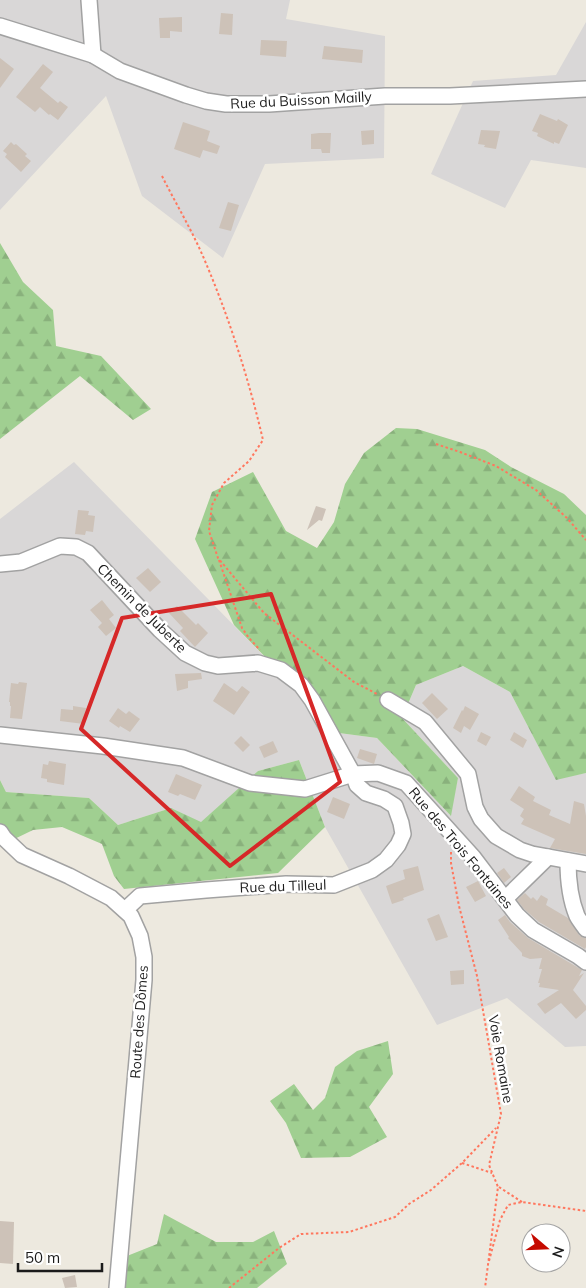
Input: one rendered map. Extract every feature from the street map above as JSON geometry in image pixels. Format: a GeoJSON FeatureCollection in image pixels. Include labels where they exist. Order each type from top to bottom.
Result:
{"type":"FeatureCollection","features":[{"type":"Feature","properties":{"kind":"street"},"geometry":{"type":"LineString","coordinates":[[89,0],[93,55]]}},
{"type":"Feature","properties":{"kind":"street","name":"Rue du Buisson Mailly"},"geometry":{"type":"LineString","coordinates":[[0,26],[93,55],[120,70],[148,82],[206,101],[226,104],[269,104],[386,96],[450,96],[586,89]]}},
{"type":"Feature","properties":{"kind":"street","name":"Chemin de Juberte"},"geometry":{"type":"LineString","coordinates":[[0,564],[22,562],[60,546],[76,547],[88,553],[160,630],[185,653],[204,663],[218,666],[258,664],[274,668],[280,670],[301,685],[312,700],[353,774]]}},
{"type":"Feature","properties":{"kind":"street"},"geometry":{"type":"LineString","coordinates":[[388,700],[425,722],[468,774],[475,807],[496,836],[520,850],[548,858],[586,864]]}},
{"type":"Feature","properties":{"kind":"street","name":"Rue des Trois Fontaines"},"geometry":{"type":"LineString","coordinates":[[0,735],[103,746],[183,758],[250,783],[305,789],[353,774],[378,773],[406,783],[473,858],[517,915],[533,930],[586,962]]}},
{"type":"Feature","properties":{"kind":"street","name":"Rue du Tilleul"},"geometry":{"type":"LineString","coordinates":[[125,910],[140,896],[278,885],[334,885],[372,870],[386,860],[398,845],[403,834],[402,824],[395,806],[384,799],[366,793],[357,785],[353,774]]}},
{"type":"Feature","properties":{"kind":"street","name":"Route des Dômes"},"geometry":{"type":"LineString","coordinates":[[0,832],[22,855],[69,876],[111,898],[131,916],[140,936],[144,957],[144,980],[117,1288]]}},
{"type":"Feature","properties":{"kind":"street"},"geometry":{"type":"LineString","coordinates":[[505,899],[548,858]]}},
{"type":"Feature","properties":{"kind":"street"},"geometry":{"type":"LineString","coordinates":[[568,861],[568,878],[572,902],[577,917],[586,929]]}},
{"type":"Feature","properties":{"kind":"path"},"geometry":{"type":"LineString","coordinates":[[162,176],[201,252],[230,323],[263,440],[249,461],[224,483],[212,505],[209,530],[242,628],[274,668]]}},
{"type":"Feature","properties":{"kind":"path"},"geometry":{"type":"LineString","coordinates":[[436,444],[496,466],[536,490],[567,518],[586,540]]}},
{"type":"Feature","properties":{"kind":"path"},"geometry":{"type":"LineString","coordinates":[[218,558],[264,613],[354,682],[388,700]]}},
{"type":"Feature","properties":{"kind":"path","name":"Voie Romaine"},"geometry":{"type":"LineString","coordinates":[[449,832],[451,863],[459,906],[477,976],[501,1114],[489,1165],[498,1187]]}},
{"type":"Feature","properties":{"kind":"path"},"geometry":{"type":"LineString","coordinates":[[229,1288],[279,1248],[301,1234],[349,1232],[395,1217],[409,1204],[431,1190],[462,1163],[498,1126]]}},
{"type":"Feature","properties":{"kind":"path"},"geometry":{"type":"LineString","coordinates":[[462,1163],[492,1173]]}},
{"type":"Feature","properties":{"kind":"path"},"geometry":{"type":"LineString","coordinates":[[485,1288],[498,1187],[522,1202]]}},
{"type":"Feature","properties":{"kind":"path"},"geometry":{"type":"LineString","coordinates":[[487,1271],[500,1220],[508,1205],[522,1202],[586,1211]]}},
{"type":"Feature","properties":{"kind":"highlighted area"},"geometry":{"type":"Polygon","coordinates":[[[271,594],[340,782],[230,866],[81,729],[122,618],[271,594]]]}},
{"type":"Feature","properties":{"kind":"shaded area"},"geometry":{"type":"Polygon","coordinates":[[[0,0],[290,0],[286,19],[385,36],[384,158],[265,164],[223,258],[142,196],[106,96],[0,210],[0,0]]]}},
{"type":"Feature","properties":{"kind":"shaded area"},"geometry":{"type":"Polygon","coordinates":[[[586,22],[586,168],[531,160],[505,208],[431,174],[473,81],[556,75],[586,22]]]}},
{"type":"Feature","properties":{"kind":"shaded area"},"geometry":{"type":"Polygon","coordinates":[[[74,462],[339,733],[377,738],[450,815],[458,778],[402,718],[416,685],[463,666],[510,692],[556,779],[586,773],[586,1046],[565,1047],[507,998],[437,1025],[325,827],[299,760],[258,771],[201,823],[171,808],[118,825],[89,798],[6,792],[0,780],[0,519],[74,462]]]}},
{"type":"Feature","properties":{"kind":"green space"},"geometry":{"type":"Polygon","coordinates":[[[0,243],[23,282],[53,310],[56,346],[101,356],[151,409],[133,420],[80,376],[0,439],[0,243]]]}},
{"type":"Feature","properties":{"kind":"green space"},"geometry":{"type":"Polygon","coordinates":[[[396,428],[417,429],[485,450],[511,467],[564,494],[586,515],[586,773],[556,780],[510,692],[463,666],[416,685],[402,718],[458,778],[451,816],[377,738],[339,733],[234,625],[195,539],[212,492],[253,472],[286,531],[317,548],[334,522],[345,484],[364,453],[396,428]]]}},
{"type":"Feature","properties":{"kind":"green space"},"geometry":{"type":"Polygon","coordinates":[[[299,760],[325,827],[278,873],[124,889],[114,876],[102,844],[62,827],[33,830],[0,846],[0,780],[6,792],[89,798],[118,825],[171,808],[201,822],[258,771],[299,760]]]}},
{"type":"Feature","properties":{"kind":"green space"},"geometry":{"type":"Polygon","coordinates":[[[388,1041],[393,1074],[369,1107],[387,1137],[350,1157],[301,1158],[286,1123],[270,1101],[294,1084],[313,1110],[325,1098],[335,1067],[357,1051],[388,1041]]]}},
{"type":"Feature","properties":{"kind":"green space"},"geometry":{"type":"Polygon","coordinates":[[[164,1214],[216,1242],[253,1242],[274,1231],[287,1264],[257,1288],[124,1288],[127,1256],[157,1244],[164,1214]]]}},
{"type":"Feature","properties":{"kind":"building"},"geometry":{"type":"Polygon","coordinates":[[[221,13],[233,14],[232,35],[219,34],[221,13]]]}},
{"type":"Feature","properties":{"kind":"building"},"geometry":{"type":"Polygon","coordinates":[[[182,17],[182,32],[170,31],[170,38],[160,38],[159,18],[182,17]]]}},
{"type":"Feature","properties":{"kind":"building"},"geometry":{"type":"Polygon","coordinates":[[[261,40],[287,41],[286,57],[260,55],[261,40]]]}},
{"type":"Feature","properties":{"kind":"building"},"geometry":{"type":"Polygon","coordinates":[[[324,46],[363,50],[362,63],[322,59],[324,46]]]}},
{"type":"Feature","properties":{"kind":"building"},"geometry":{"type":"Polygon","coordinates":[[[0,58],[14,69],[0,88],[0,58]]]}},
{"type":"Feature","properties":{"kind":"building"},"geometry":{"type":"Polygon","coordinates":[[[43,64],[53,72],[40,88],[58,103],[60,101],[68,107],[58,120],[40,107],[35,112],[16,97],[43,64]]]}},
{"type":"Feature","properties":{"kind":"building"},"geometry":{"type":"Polygon","coordinates":[[[540,114],[557,121],[558,119],[568,125],[559,144],[554,142],[554,144],[537,136],[538,133],[532,131],[540,114]]]}},
{"type":"Feature","properties":{"kind":"building"},"geometry":{"type":"Polygon","coordinates":[[[183,122],[210,131],[207,141],[220,146],[217,154],[203,150],[200,158],[174,149],[183,122]]]}},
{"type":"Feature","properties":{"kind":"building"},"geometry":{"type":"Polygon","coordinates":[[[374,130],[374,144],[362,145],[361,131],[374,130]]]}},
{"type":"Feature","properties":{"kind":"building"},"geometry":{"type":"Polygon","coordinates":[[[481,130],[500,131],[496,149],[478,144],[481,130]]]}},
{"type":"Feature","properties":{"kind":"building"},"geometry":{"type":"Polygon","coordinates":[[[331,133],[330,153],[322,153],[321,149],[311,149],[311,134],[331,133]]]}},
{"type":"Feature","properties":{"kind":"building"},"geometry":{"type":"Polygon","coordinates":[[[11,142],[27,154],[25,156],[31,161],[21,172],[5,157],[7,154],[3,151],[11,142]]]}},
{"type":"Feature","properties":{"kind":"building"},"geometry":{"type":"Polygon","coordinates":[[[228,202],[239,205],[231,231],[219,228],[228,202]]]}},
{"type":"Feature","properties":{"kind":"building"},"geometry":{"type":"Polygon","coordinates":[[[316,506],[326,509],[322,521],[319,520],[307,530],[316,506]]]}},
{"type":"Feature","properties":{"kind":"building"},"geometry":{"type":"Polygon","coordinates":[[[78,510],[89,511],[88,515],[95,516],[93,532],[86,531],[85,535],[75,534],[78,510]]]}},
{"type":"Feature","properties":{"kind":"building"},"geometry":{"type":"Polygon","coordinates":[[[148,568],[161,582],[150,592],[136,578],[148,568]]]}},
{"type":"Feature","properties":{"kind":"building"},"geometry":{"type":"Polygon","coordinates":[[[102,600],[114,615],[109,619],[116,628],[106,636],[98,627],[102,623],[90,610],[102,600]]]}},
{"type":"Feature","properties":{"kind":"building"},"geometry":{"type":"Polygon","coordinates":[[[177,606],[196,625],[198,623],[208,633],[195,647],[180,631],[183,628],[169,613],[177,606]]]}},
{"type":"Feature","properties":{"kind":"building"},"geometry":{"type":"Polygon","coordinates":[[[201,673],[202,679],[188,681],[188,688],[177,691],[175,674],[201,673]]]}},
{"type":"Feature","properties":{"kind":"building"},"geometry":{"type":"Polygon","coordinates":[[[19,682],[27,683],[22,719],[10,718],[11,683],[18,684],[19,682]]]}},
{"type":"Feature","properties":{"kind":"building"},"geometry":{"type":"Polygon","coordinates":[[[224,683],[237,692],[242,686],[250,692],[234,715],[213,701],[224,683]]]}},
{"type":"Feature","properties":{"kind":"building"},"geometry":{"type":"Polygon","coordinates":[[[432,693],[448,709],[437,719],[422,703],[432,693]]]}},
{"type":"Feature","properties":{"kind":"building"},"geometry":{"type":"Polygon","coordinates":[[[73,706],[86,708],[84,724],[60,721],[61,709],[73,710],[73,706]]]}},
{"type":"Feature","properties":{"kind":"building"},"geometry":{"type":"Polygon","coordinates":[[[465,706],[479,714],[470,730],[464,726],[461,733],[453,728],[465,706]]]}},
{"type":"Feature","properties":{"kind":"building"},"geometry":{"type":"Polygon","coordinates":[[[118,708],[126,714],[129,711],[140,719],[130,732],[120,726],[119,728],[109,721],[118,708]]]}},
{"type":"Feature","properties":{"kind":"building"},"geometry":{"type":"Polygon","coordinates":[[[481,732],[491,737],[486,746],[477,741],[481,732]]]}},
{"type":"Feature","properties":{"kind":"building"},"geometry":{"type":"Polygon","coordinates":[[[514,732],[527,740],[523,748],[510,740],[514,732]]]}},
{"type":"Feature","properties":{"kind":"building"},"geometry":{"type":"Polygon","coordinates":[[[241,736],[250,745],[243,752],[234,743],[241,736]]]}},
{"type":"Feature","properties":{"kind":"building"},"geometry":{"type":"Polygon","coordinates":[[[273,741],[278,752],[264,758],[259,747],[273,741]]]}},
{"type":"Feature","properties":{"kind":"building"},"geometry":{"type":"Polygon","coordinates":[[[360,749],[377,754],[374,764],[357,758],[360,749]]]}},
{"type":"Feature","properties":{"kind":"building"},"geometry":{"type":"Polygon","coordinates":[[[49,761],[66,764],[64,785],[47,782],[47,779],[41,778],[43,764],[48,765],[49,761]]]}},
{"type":"Feature","properties":{"kind":"building"},"geometry":{"type":"Polygon","coordinates":[[[176,774],[202,785],[195,800],[168,792],[176,774]]]}},
{"type":"Feature","properties":{"kind":"building"},"geometry":{"type":"Polygon","coordinates":[[[519,786],[535,797],[533,801],[551,810],[549,815],[570,824],[574,801],[584,804],[586,816],[586,854],[550,848],[555,839],[521,824],[524,819],[520,816],[524,809],[510,800],[519,786]]]}},
{"type":"Feature","properties":{"kind":"building"},"geometry":{"type":"Polygon","coordinates":[[[333,797],[350,804],[344,819],[327,812],[333,797]]]}},
{"type":"Feature","properties":{"kind":"building"},"geometry":{"type":"Polygon","coordinates":[[[418,866],[424,890],[392,904],[386,886],[405,879],[403,870],[418,866]]]}},
{"type":"Feature","properties":{"kind":"building"},"geometry":{"type":"Polygon","coordinates":[[[504,868],[511,877],[504,883],[497,873],[504,868]]]}},
{"type":"Feature","properties":{"kind":"building"},"geometry":{"type":"Polygon","coordinates":[[[478,881],[486,896],[475,902],[466,887],[478,881]]]}},
{"type":"Feature","properties":{"kind":"building"},"geometry":{"type":"Polygon","coordinates":[[[525,893],[531,899],[533,897],[537,901],[541,895],[548,899],[546,905],[568,918],[579,935],[586,938],[585,949],[539,922],[524,909],[517,900],[525,893]]]}},
{"type":"Feature","properties":{"kind":"building"},"geometry":{"type":"Polygon","coordinates":[[[439,914],[448,937],[436,941],[427,919],[439,914]]]}},
{"type":"Feature","properties":{"kind":"building"},"geometry":{"type":"Polygon","coordinates":[[[505,915],[528,938],[582,970],[579,976],[584,973],[573,990],[586,1006],[586,1010],[576,1019],[561,1003],[545,1014],[537,1004],[559,990],[539,987],[540,983],[538,983],[542,969],[539,969],[542,958],[530,959],[522,956],[522,953],[508,938],[498,920],[505,915]]]}},
{"type":"Feature","properties":{"kind":"building"},"geometry":{"type":"Polygon","coordinates":[[[464,970],[464,984],[451,985],[450,971],[464,970]]]}},
{"type":"Feature","properties":{"kind":"building"},"geometry":{"type":"Polygon","coordinates":[[[0,1221],[14,1222],[13,1264],[0,1263],[0,1221]]]}},
{"type":"Feature","properties":{"kind":"building"},"geometry":{"type":"Polygon","coordinates":[[[75,1275],[77,1287],[65,1288],[62,1278],[75,1275]]]}}]}
